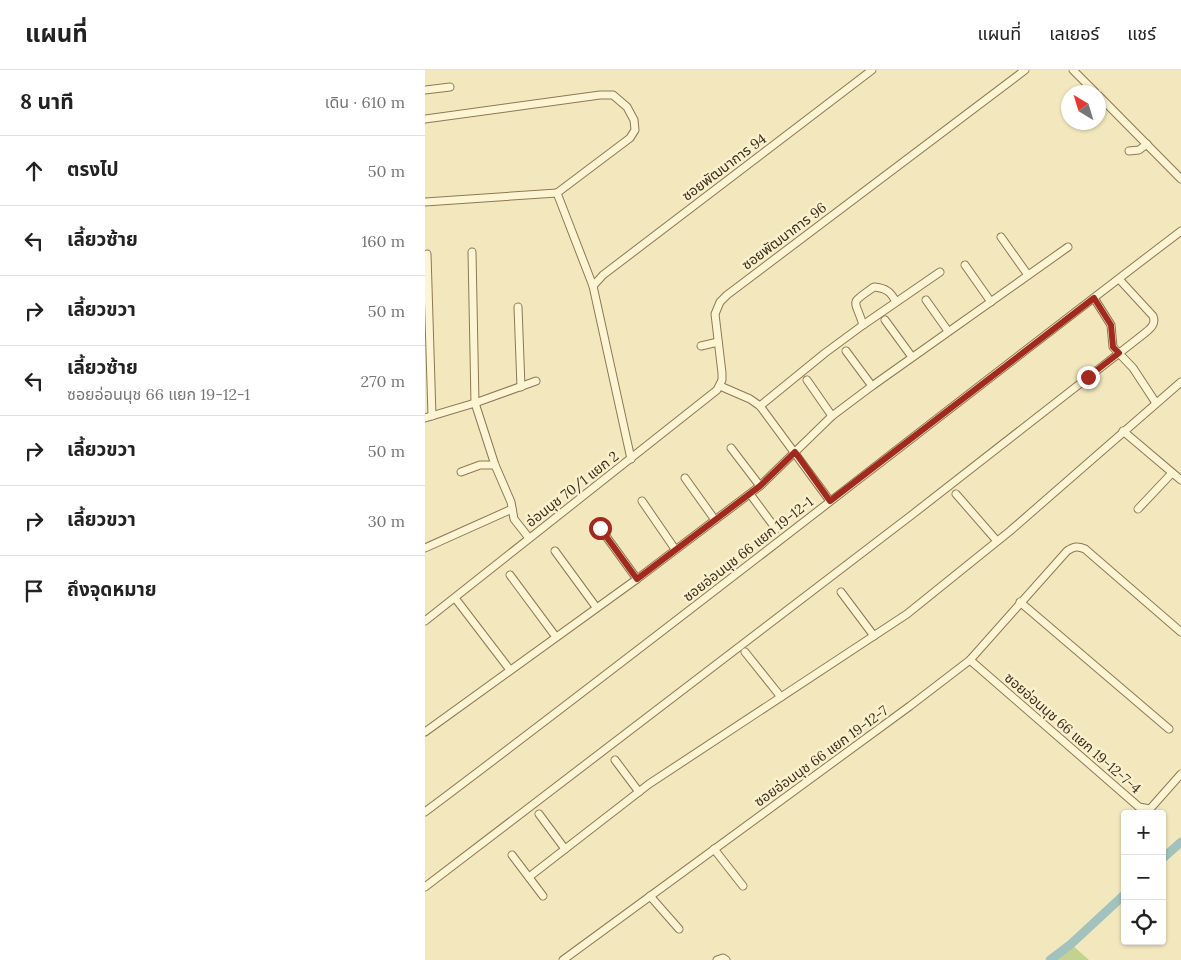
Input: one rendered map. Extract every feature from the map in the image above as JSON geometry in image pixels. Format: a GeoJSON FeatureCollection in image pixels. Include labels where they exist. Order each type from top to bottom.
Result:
{"type":"FeatureCollection","features":[{"type":"Feature","properties":{"kind":"street","name":"ซอยพัฒนาการ 94"},"geometry":{"type":"LineString","coordinates":[[593,286],[611,269],[872,70]]}},
{"type":"Feature","properties":{"kind":"street","name":"ซอยพัฒนาการ 96"},"geometry":{"type":"LineString","coordinates":[[720,386],[722,372],[715,314],[720,302],[1025,70]]}},
{"type":"Feature","properties":{"kind":"street"},"geometry":{"type":"LineString","coordinates":[[1073,70],[1088,85]]}},
{"type":"Feature","properties":{"kind":"street"},"geometry":{"type":"LineString","coordinates":[[425,90],[450,87]]}},
{"type":"Feature","properties":{"kind":"street"},"geometry":{"type":"LineString","coordinates":[[425,120],[600,95],[613,95],[627,107],[634,120],[635,130],[630,138],[557,193],[425,202]]}},
{"type":"Feature","properties":{"kind":"street"},"geometry":{"type":"LineString","coordinates":[[1106,103],[1181,179]]}},
{"type":"Feature","properties":{"kind":"street"},"geometry":{"type":"LineString","coordinates":[[1129,152],[1139,150],[1147,144]]}},
{"type":"Feature","properties":{"kind":"street"},"geometry":{"type":"LineString","coordinates":[[557,193],[593,286],[631,459],[720,386],[750,399],[760,406],[830,501]]}},
{"type":"Feature","properties":{"kind":"street","name":"ซอยอ่อนนุช 66 แยก 19-12-1"},"geometry":{"type":"LineString","coordinates":[[425,812],[697,606],[830,501],[1181,231]]}},
{"type":"Feature","properties":{"kind":"street"},"geometry":{"type":"LineString","coordinates":[[1001,237],[1028,275]]}},
{"type":"Feature","properties":{"kind":"street"},"geometry":{"type":"LineString","coordinates":[[425,732],[637,579],[750,494],[832,416],[912,356],[1067,247]]}},
{"type":"Feature","properties":{"kind":"street"},"geometry":{"type":"LineString","coordinates":[[472,252],[475,403],[514,519],[529,538]]}},
{"type":"Feature","properties":{"kind":"street"},"geometry":{"type":"LineString","coordinates":[[427,254],[428,417],[475,403],[536,381]]}},
{"type":"Feature","properties":{"kind":"street"},"geometry":{"type":"LineString","coordinates":[[965,266],[991,302]]}},
{"type":"Feature","properties":{"kind":"street"},"geometry":{"type":"LineString","coordinates":[[760,406],[825,353],[940,272]]}},
{"type":"Feature","properties":{"kind":"street"},"geometry":{"type":"LineString","coordinates":[[425,887],[913,514],[1153,326],[1155,321],[1122,276]]}},
{"type":"Feature","properties":{"kind":"street"},"geometry":{"type":"LineString","coordinates":[[863,325],[855,305],[856,301],[874,287],[888,291],[895,302]]}},
{"type":"Feature","properties":{"kind":"street"},"geometry":{"type":"LineString","coordinates":[[1094,298],[1111,325],[1113,347],[1133,368],[1156,403]]}},
{"type":"Feature","properties":{"kind":"street"},"geometry":{"type":"LineString","coordinates":[[926,300],[948,331]]}},
{"type":"Feature","properties":{"kind":"street"},"geometry":{"type":"LineString","coordinates":[[518,307],[521,387]]}},
{"type":"Feature","properties":{"kind":"street"},"geometry":{"type":"LineString","coordinates":[[885,320],[912,356]]}},
{"type":"Feature","properties":{"kind":"street"},"geometry":{"type":"LineString","coordinates":[[701,346],[718,342]]}},
{"type":"Feature","properties":{"kind":"street"},"geometry":{"type":"LineString","coordinates":[[846,350],[872,386]]}},
{"type":"Feature","properties":{"kind":"street"},"geometry":{"type":"LineString","coordinates":[[807,380],[832,416]]}},
{"type":"Feature","properties":{"kind":"street"},"geometry":{"type":"LineString","coordinates":[[529,877],[639,792],[907,614],[997,541],[1181,382]]}},
{"type":"Feature","properties":{"kind":"street"},"geometry":{"type":"LineString","coordinates":[[1123,431],[1181,480]]}},
{"type":"Feature","properties":{"kind":"street"},"geometry":{"type":"LineString","coordinates":[[731,448],[760,486]]}},
{"type":"Feature","properties":{"kind":"street","name":"อ่อนนุช 70/1 แยก 2"},"geometry":{"type":"LineString","coordinates":[[425,621],[631,459]]}},
{"type":"Feature","properties":{"kind":"street"},"geometry":{"type":"LineString","coordinates":[[461,472],[480,466],[495,465]]}},
{"type":"Feature","properties":{"kind":"street"},"geometry":{"type":"LineString","coordinates":[[1138,508],[1172,472]]}},
{"type":"Feature","properties":{"kind":"street"},"geometry":{"type":"LineString","coordinates":[[685,478],[715,520]]}},
{"type":"Feature","properties":{"kind":"street"},"geometry":{"type":"LineString","coordinates":[[750,494],[776,529]]}},
{"type":"Feature","properties":{"kind":"street"},"geometry":{"type":"LineString","coordinates":[[956,494],[997,541]]}},
{"type":"Feature","properties":{"kind":"street"},"geometry":{"type":"LineString","coordinates":[[642,501],[675,549]]}},
{"type":"Feature","properties":{"kind":"street"},"geometry":{"type":"LineString","coordinates":[[425,548],[512,509]]}},
{"type":"Feature","properties":{"kind":"street"},"geometry":{"type":"LineString","coordinates":[[600,528],[637,579]]}},
{"type":"Feature","properties":{"kind":"street","name":"ซอยอ่อนนุช 66 แยก 19-12-7"},"geometry":{"type":"LineString","coordinates":[[563,960],[910,706],[969,660],[1072,547],[1079,546],[1085,549],[1180,629]]}},
{"type":"Feature","properties":{"kind":"street"},"geometry":{"type":"LineString","coordinates":[[555,551],[596,607]]}},
{"type":"Feature","properties":{"kind":"street"},"geometry":{"type":"LineString","coordinates":[[510,575],[556,637]]}},
{"type":"Feature","properties":{"kind":"street"},"geometry":{"type":"LineString","coordinates":[[841,592],[874,636]]}},
{"type":"Feature","properties":{"kind":"street"},"geometry":{"type":"LineString","coordinates":[[455,598],[510,670]]}},
{"type":"Feature","properties":{"kind":"street"},"geometry":{"type":"LineString","coordinates":[[1020,602],[1169,730]]}},
{"type":"Feature","properties":{"kind":"street"},"geometry":{"type":"LineString","coordinates":[[745,652],[781,697]]}},
{"type":"Feature","properties":{"kind":"street","name":"ซอยอ่อนนุช 66 แยก 19-12-7-4"},"geometry":{"type":"LineString","coordinates":[[969,660],[1139,807],[1150,809],[1181,774]]}},
{"type":"Feature","properties":{"kind":"street"},"geometry":{"type":"LineString","coordinates":[[615,760],[639,792]]}},
{"type":"Feature","properties":{"kind":"street"},"geometry":{"type":"LineString","coordinates":[[539,814],[565,849]]}},
{"type":"Feature","properties":{"kind":"street"},"geometry":{"type":"LineString","coordinates":[[714,850],[743,886]]}},
{"type":"Feature","properties":{"kind":"street"},"geometry":{"type":"LineString","coordinates":[[512,855],[543,896]]}},
{"type":"Feature","properties":{"kind":"street"},"geometry":{"type":"LineString","coordinates":[[650,896],[679,930]]}},
{"type":"Feature","properties":{"kind":"street"},"geometry":{"type":"LineString","coordinates":[[717,960],[723,958],[726,960]]}},
{"type":"Feature","properties":{"kind":"green space"},"geometry":{"type":"Polygon","coordinates":[[[1071,944],[1089,960],[1050,960],[1071,944]]]}},
{"type":"Feature","properties":{"kind":"waterway"},"geometry":{"type":"LineString","coordinates":[[1166,855],[1181,842]]}},
{"type":"Feature","properties":{"kind":"waterway"},"geometry":{"type":"LineString","coordinates":[[1050,960],[1071,944],[1121,898]]}},
{"type":"Feature","properties":{"kind":"route"},"geometry":{"type":"LineString","coordinates":[[600,528],[637,579],[760,486],[795,452],[830,501],[1094,298],[1111,325],[1113,347],[1119,353],[1088,377]]}}]}
